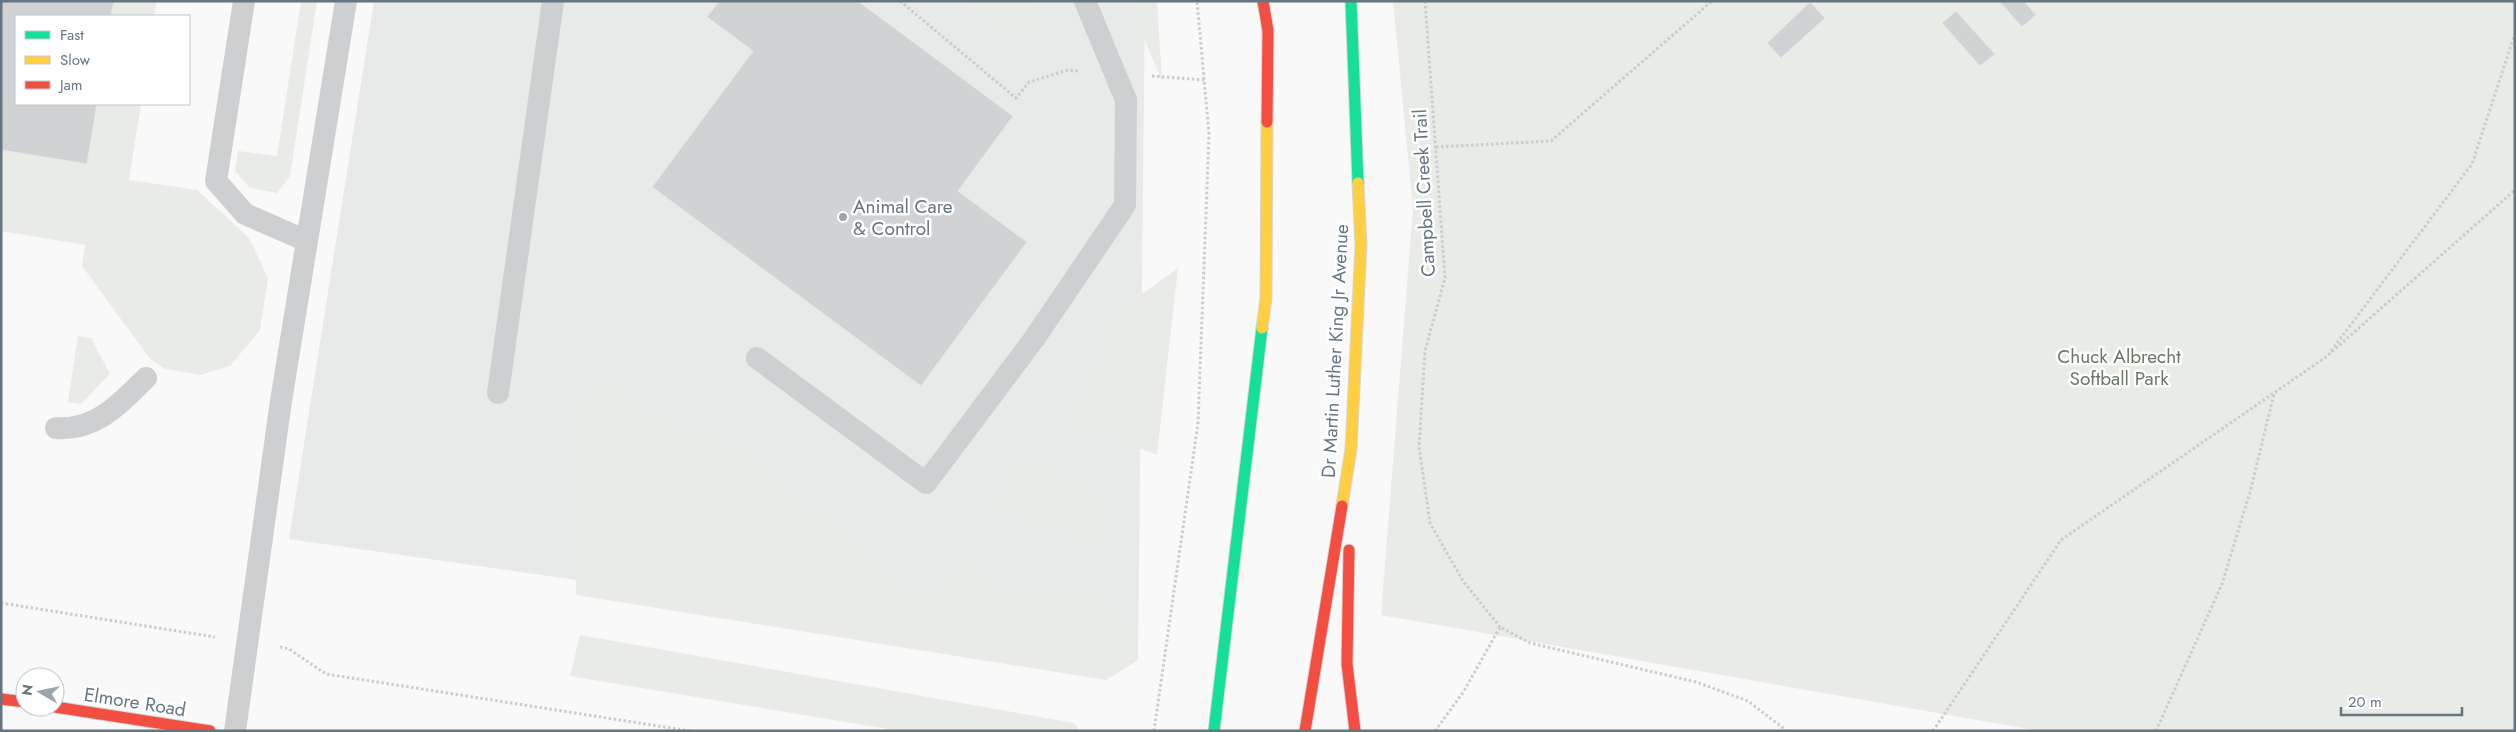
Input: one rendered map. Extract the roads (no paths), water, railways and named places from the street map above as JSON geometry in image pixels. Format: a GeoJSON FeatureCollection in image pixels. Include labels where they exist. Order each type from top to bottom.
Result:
{"type":"FeatureCollection","features":[{"type":"Feature","properties":{"kind":"street"},"geometry":{"type":"LineString","coordinates":[[1214,731],[1266,298],[1268,31],[1263,1]]}},
{"type":"Feature","properties":{"kind":"street","name":"Dr Martin Luther King Jr Avenue"},"geometry":{"type":"LineString","coordinates":[[1305,731],[1351,449],[1361,245],[1352,1]]}},
{"type":"Feature","properties":{"kind":"street"},"geometry":{"type":"LineString","coordinates":[[1351,449],[1347,624],[1350,710],[1355,731]]}},
{"type":"Feature","properties":{"kind":"street"},"geometry":{"type":"LineString","coordinates":[[1,699],[15,701]]}},
{"type":"Feature","properties":{"kind":"street","name":"Elmore Road"},"geometry":{"type":"LineString","coordinates":[[65,709],[210,731]]}},
{"type":"Feature","properties":{"kind":"lane"},"geometry":{"type":"LineString","coordinates":[[244,1],[216,180],[245,214],[307,241]]}},
{"type":"Feature","properties":{"kind":"lane"},"geometry":{"type":"LineString","coordinates":[[235,731],[281,401],[346,1]]}},
{"type":"Feature","properties":{"kind":"lane"},"geometry":{"type":"LineString","coordinates":[[498,393],[554,1]]}},
{"type":"Feature","properties":{"kind":"lane"},"geometry":{"type":"LineString","coordinates":[[757,358],[926,483],[1034,339],[1125,205],[1126,100],[1085,1]]}},
{"type":"Feature","properties":{"kind":"lane"},"geometry":{"type":"LineString","coordinates":[[56,428],[75,429],[115,410],[146,378]]}},
{"type":"Feature","properties":{"kind":"place","name":"Animal Care & Control"},"geometry":{"type":"Point","coordinates":[843,217]}},
{"type":"Feature","properties":{"kind":"park label","name":"Chuck Albrecht Softball Park"},"geometry":{"type":"Point","coordinates":[2119,367]}}]}
